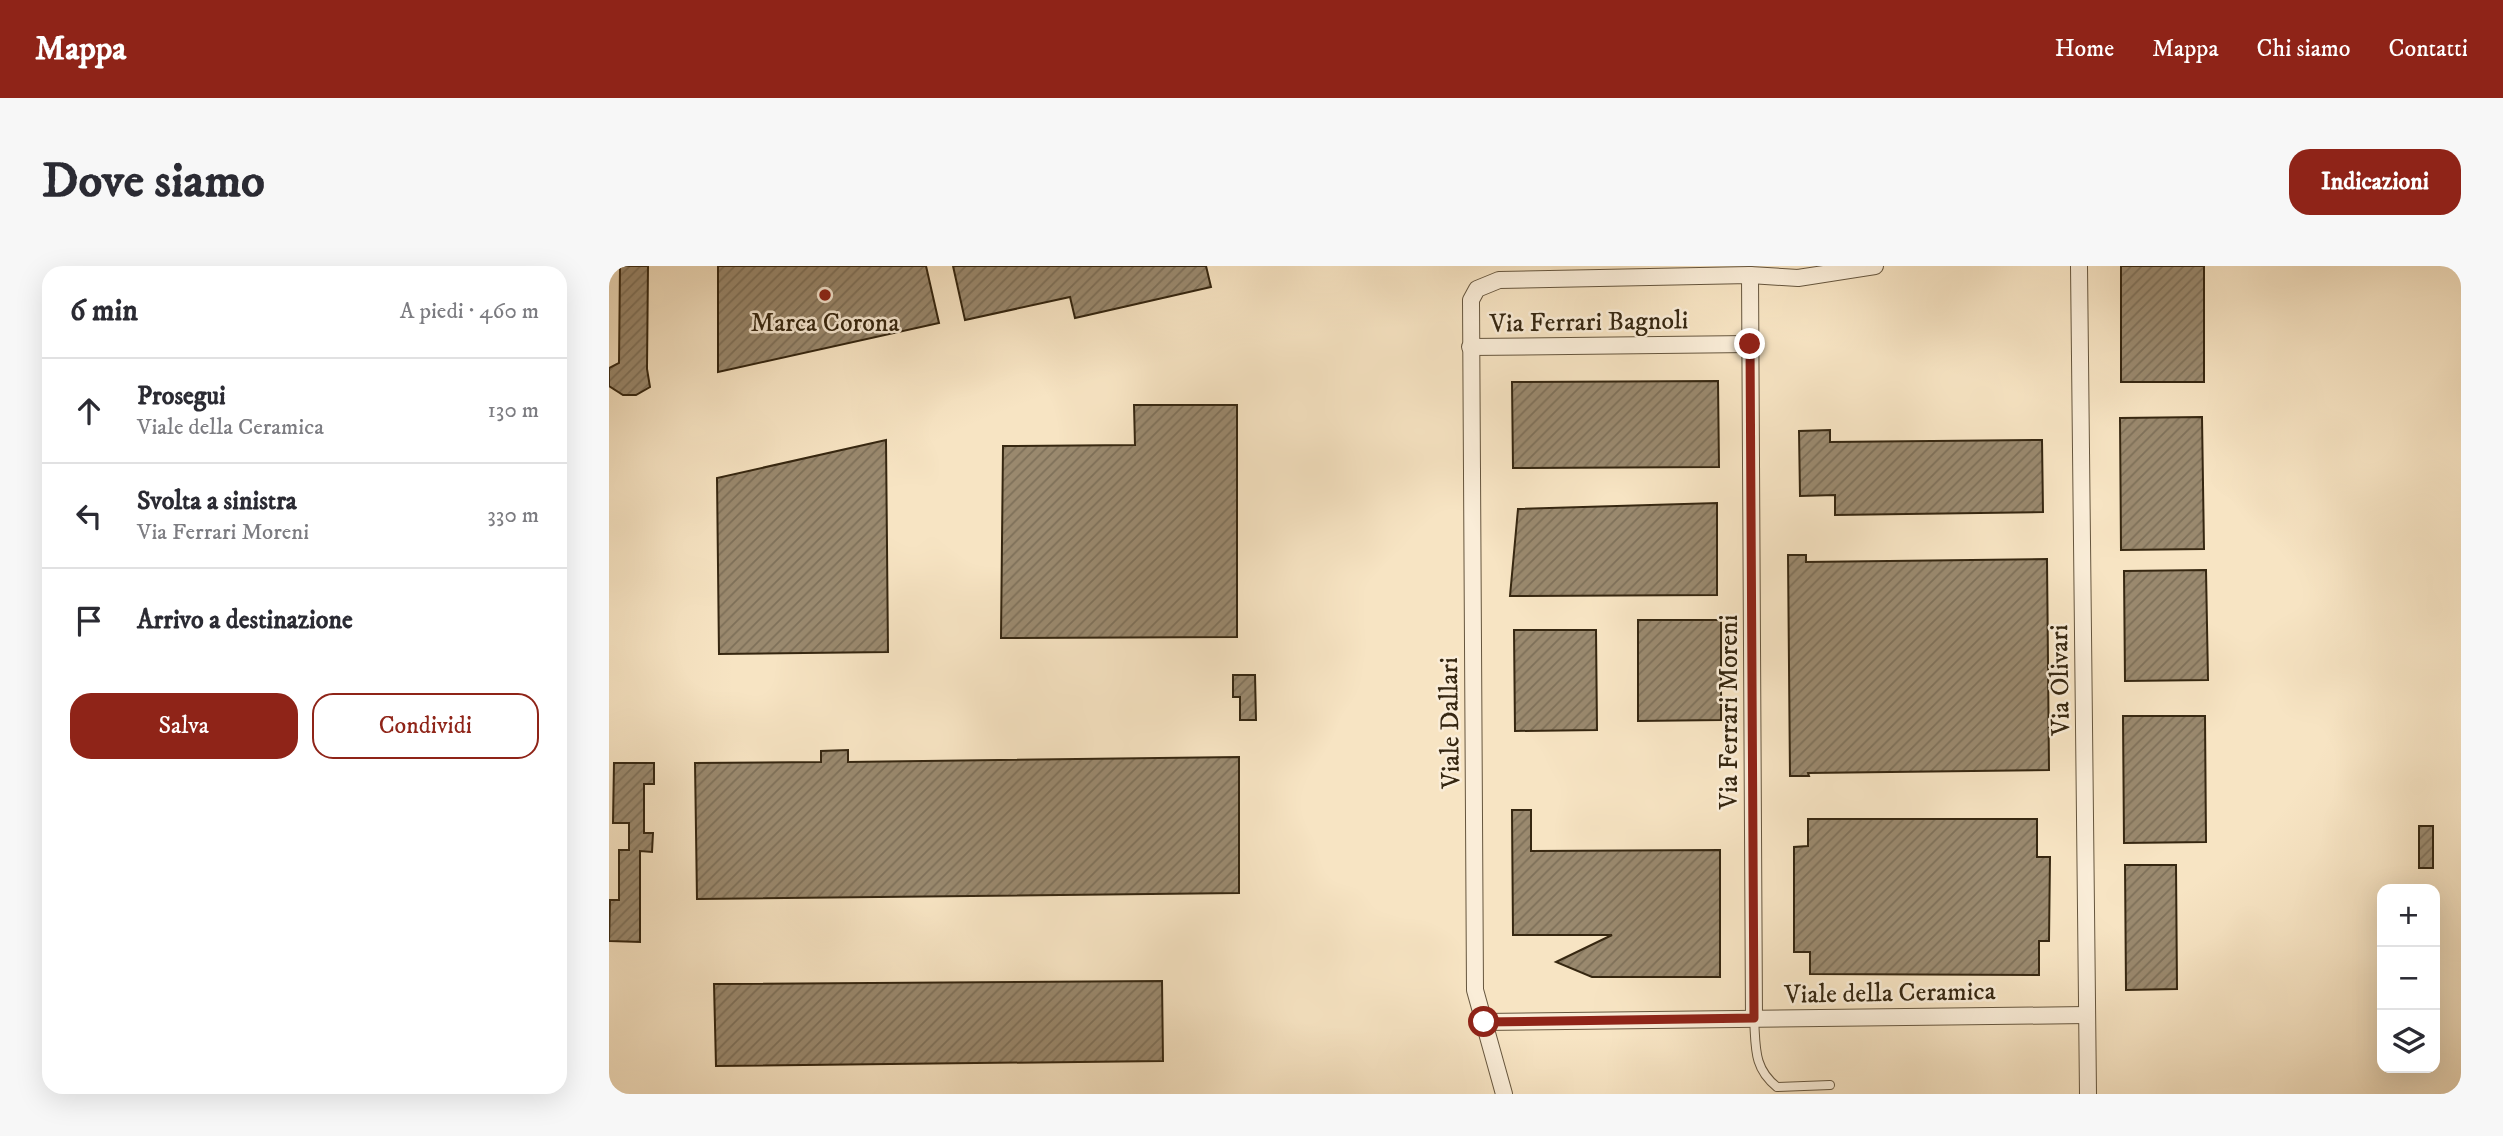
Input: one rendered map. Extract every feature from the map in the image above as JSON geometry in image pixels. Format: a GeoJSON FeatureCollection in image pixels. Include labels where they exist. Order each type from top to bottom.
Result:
{"type":"FeatureCollection","features":[{"type":"Feature","properties":{"kind":"street","name":"Via Ferrari Bagnoli"},"geometry":{"type":"LineString","coordinates":[[1750,344],[1470,347],[1471,300],[1478,289],[1500,280],[1750,275],[1798,278],[1875,266]]}},
{"type":"Feature","properties":{"kind":"street","name":"Via Olivari"},"geometry":{"type":"LineString","coordinates":[[2079,266],[2088,1094]]}},
{"type":"Feature","properties":{"kind":"street","name":"Via Ferrari Moreni"},"geometry":{"type":"LineString","coordinates":[[1750,275],[1754,1018]]}},
{"type":"Feature","properties":{"kind":"street","name":"Viale Dallari"},"geometry":{"type":"LineString","coordinates":[[1470,347],[1475,990],[1504,1094]]}},
{"type":"Feature","properties":{"kind":"street","name":"Viale della Ceramica"},"geometry":{"type":"LineString","coordinates":[[1484,1022],[2087,1015]]}},
{"type":"Feature","properties":{"kind":"lane","name":"Via Ferrari Moreni"},"geometry":{"type":"LineString","coordinates":[[1754,1018],[1758,1067],[1766,1079],[1777,1087],[1830,1085]]}},
{"type":"Feature","properties":{"kind":"building"},"geometry":{"type":"Polygon","coordinates":[[[620,266],[648,266],[647,369],[650,387],[636,395],[623,395],[609,386],[609,368],[619,363],[620,266]]]}},
{"type":"Feature","properties":{"kind":"building","name":"Marca Corona"},"geometry":{"type":"Polygon","coordinates":[[[718,266],[926,266],[939,323],[718,372],[718,266]]]}},
{"type":"Feature","properties":{"kind":"building","name":"Marca Corona"},"geometry":{"type":"Polygon","coordinates":[[[953,266],[1206,266],[1211,287],[1075,318],[1070,297],[965,320],[953,266]]]}},
{"type":"Feature","properties":{"kind":"building"},"geometry":{"type":"Polygon","coordinates":[[[2121,266],[2204,266],[2204,382],[2121,382],[2121,266]]]}},
{"type":"Feature","properties":{"kind":"building"},"geometry":{"type":"Polygon","coordinates":[[[1718,381],[1719,467],[1513,468],[1512,382],[1718,381]]]}},
{"type":"Feature","properties":{"kind":"building"},"geometry":{"type":"Polygon","coordinates":[[[1134,405],[1237,405],[1237,637],[1001,638],[1003,446],[1135,445],[1134,405]]]}},
{"type":"Feature","properties":{"kind":"building"},"geometry":{"type":"Polygon","coordinates":[[[2202,417],[2204,549],[2121,550],[2120,418],[2202,417]]]}},
{"type":"Feature","properties":{"kind":"building"},"geometry":{"type":"Polygon","coordinates":[[[1830,430],[1830,442],[2042,440],[2043,512],[1835,515],[1835,495],[1800,496],[1799,431],[1830,430]]]}},
{"type":"Feature","properties":{"kind":"building"},"geometry":{"type":"Polygon","coordinates":[[[886,440],[888,652],[719,654],[717,478],[886,440]]]}},
{"type":"Feature","properties":{"kind":"building"},"geometry":{"type":"Polygon","coordinates":[[[1717,503],[1717,595],[1510,596],[1518,509],[1717,503]]]}},
{"type":"Feature","properties":{"kind":"building"},"geometry":{"type":"Polygon","coordinates":[[[1788,555],[1806,555],[1806,562],[2047,559],[2049,770],[1808,773],[1809,776],[1790,776],[1788,555]]]}},
{"type":"Feature","properties":{"kind":"building"},"geometry":{"type":"Polygon","coordinates":[[[2206,570],[2208,680],[2125,681],[2124,571],[2206,570]]]}},
{"type":"Feature","properties":{"kind":"building"},"geometry":{"type":"Polygon","coordinates":[[[1638,620],[1721,620],[1721,720],[1638,721],[1638,620]]]}},
{"type":"Feature","properties":{"kind":"building"},"geometry":{"type":"Polygon","coordinates":[[[1514,630],[1596,630],[1597,730],[1515,731],[1514,630]]]}},
{"type":"Feature","properties":{"kind":"building"},"geometry":{"type":"Polygon","coordinates":[[[1233,675],[1255,675],[1256,720],[1240,720],[1240,697],[1233,697],[1233,675]]]}},
{"type":"Feature","properties":{"kind":"building"},"geometry":{"type":"Polygon","coordinates":[[[2123,716],[2205,716],[2206,842],[2124,843],[2123,716]]]}},
{"type":"Feature","properties":{"kind":"building"},"geometry":{"type":"Polygon","coordinates":[[[848,750],[848,762],[1239,757],[1239,893],[697,899],[695,763],[821,762],[821,751],[848,750]]]}},
{"type":"Feature","properties":{"kind":"building"},"geometry":{"type":"Polygon","coordinates":[[[614,763],[654,763],[654,784],[644,784],[644,833],[653,833],[652,852],[640,851],[640,942],[609,941],[610,900],[619,900],[619,850],[629,850],[629,823],[613,823],[614,763]]]}},
{"type":"Feature","properties":{"kind":"building"},"geometry":{"type":"Polygon","coordinates":[[[1512,810],[1531,810],[1531,851],[1720,850],[1720,977],[1592,977],[1556,962],[1612,935],[1513,935],[1512,810]]]}},
{"type":"Feature","properties":{"kind":"building"},"geometry":{"type":"Polygon","coordinates":[[[1808,819],[2037,819],[2037,857],[2050,857],[2049,941],[2039,941],[2039,975],[1810,974],[1810,952],[1794,952],[1794,847],[1808,846],[1808,819]]]}},
{"type":"Feature","properties":{"kind":"building"},"geometry":{"type":"Polygon","coordinates":[[[2419,826],[2433,826],[2433,868],[2419,868],[2419,826]]]}},
{"type":"Feature","properties":{"kind":"building"},"geometry":{"type":"Polygon","coordinates":[[[2125,865],[2176,865],[2177,989],[2126,990],[2125,865]]]}},
{"type":"Feature","properties":{"kind":"building"},"geometry":{"type":"Polygon","coordinates":[[[1162,981],[1163,1061],[716,1066],[714,984],[1162,981]]]}},
{"type":"Feature","properties":{"kind":"place","name":"Marca Corona"},"geometry":{"type":"Point","coordinates":[825,295]}},
{"type":"Feature","properties":{"kind":"route"},"geometry":{"type":"LineString","coordinates":[[1484,1022],[1754,1018],[1750,344]]}}]}
